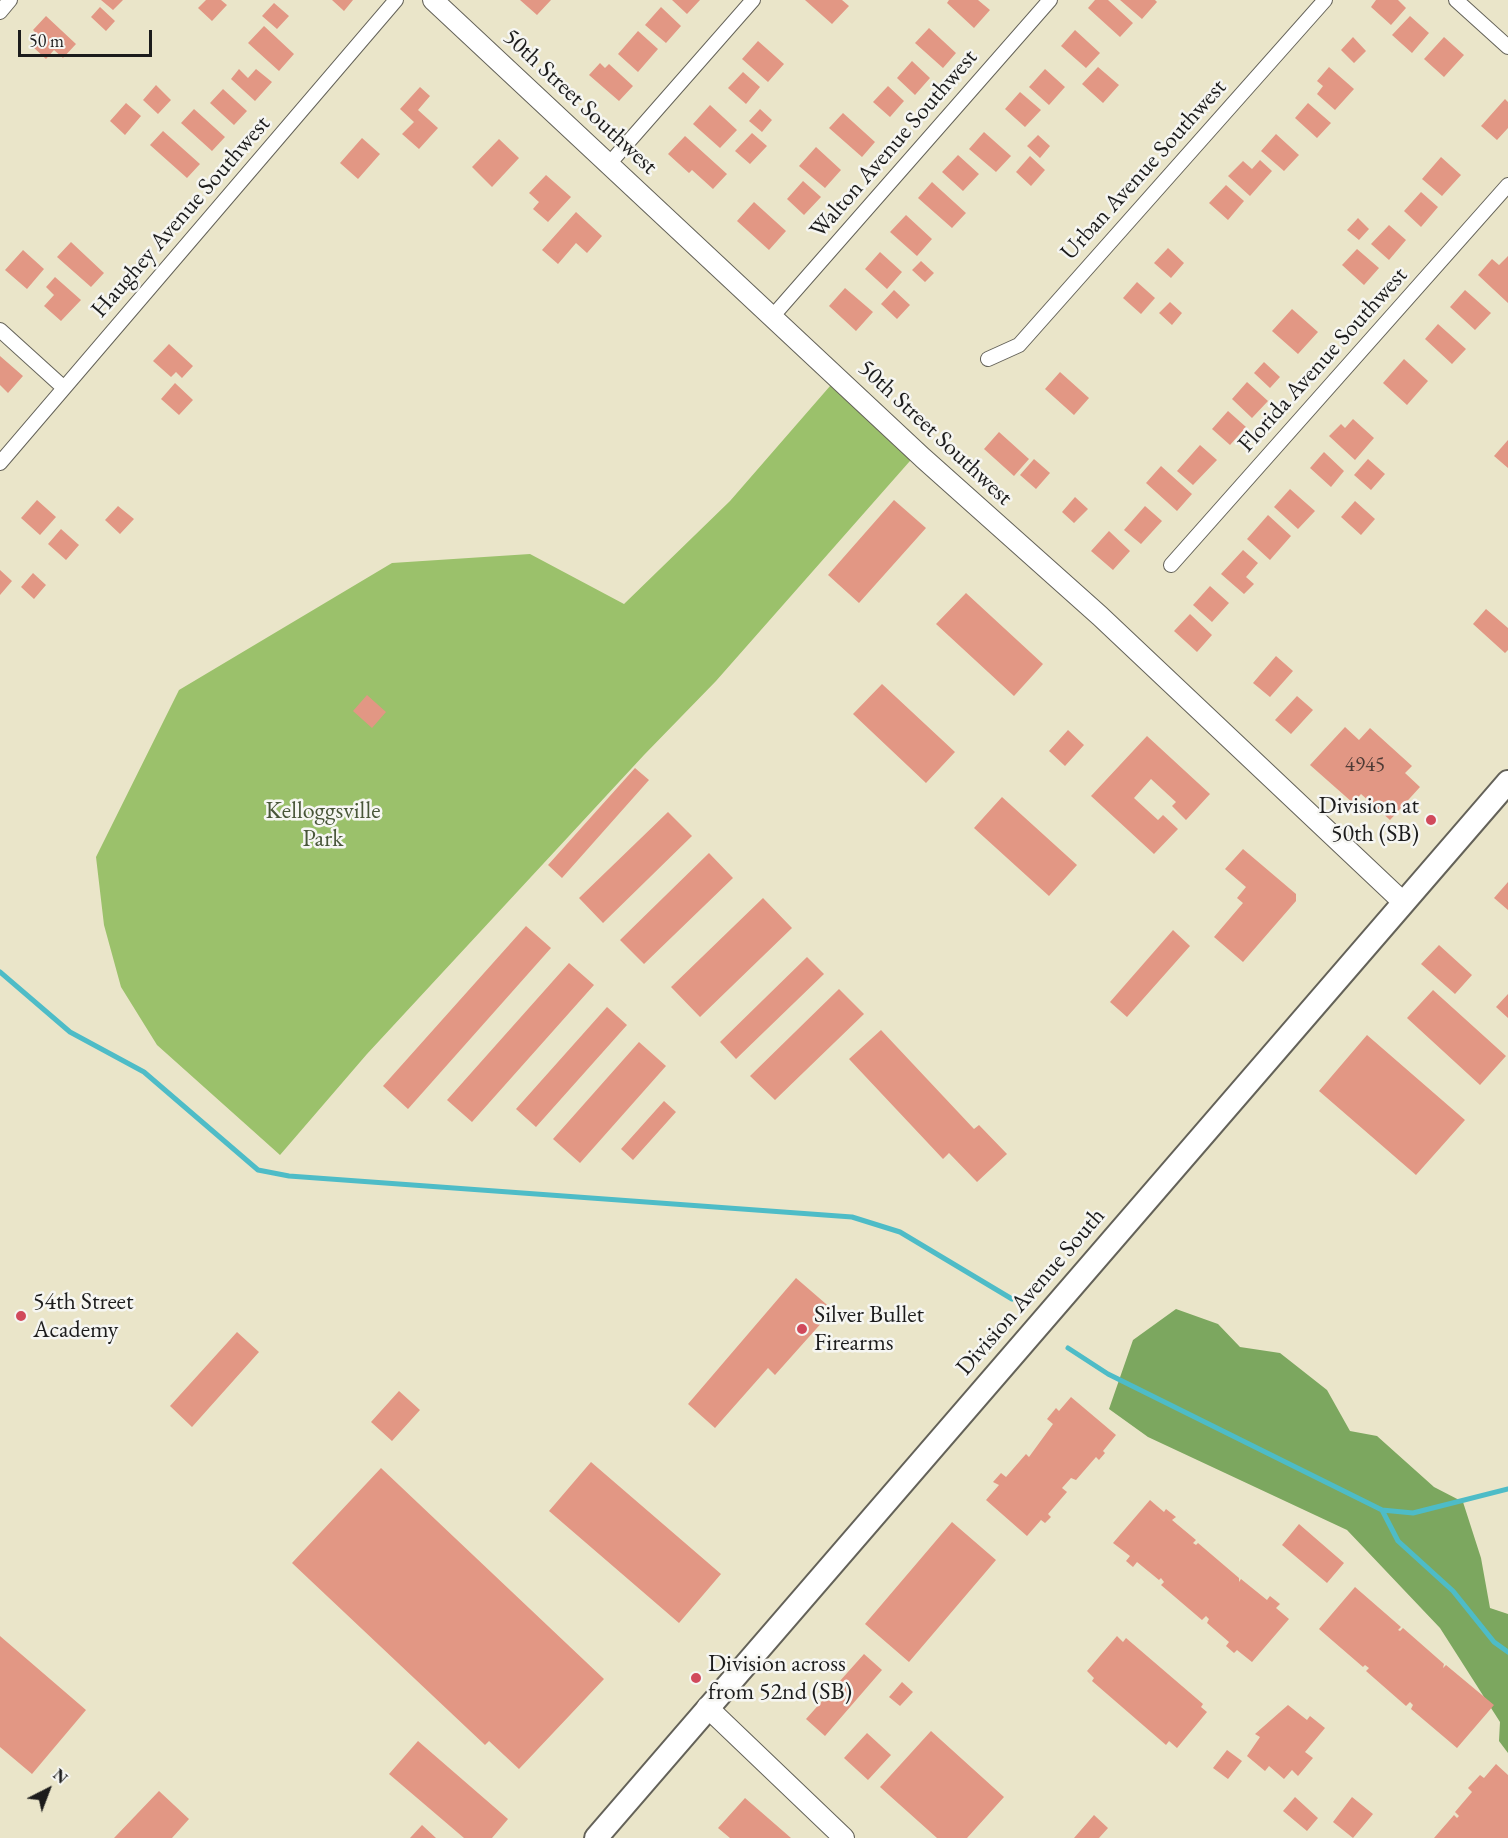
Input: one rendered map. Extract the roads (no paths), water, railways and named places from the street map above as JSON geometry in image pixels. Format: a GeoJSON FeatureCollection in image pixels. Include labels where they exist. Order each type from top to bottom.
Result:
{"type":"FeatureCollection","features":[{"type":"Feature","properties":{"kind":"main road","name":"Division Avenue South"},"geometry":{"type":"LineString","coordinates":[[596,1838],[1508,782]]}},
{"type":"Feature","properties":{"kind":"street"},"geometry":{"type":"LineString","coordinates":[[0,12],[10,0]]}},
{"type":"Feature","properties":{"kind":"street","name":"Haughey Avenue Southwest"},"geometry":{"type":"LineString","coordinates":[[0,463],[396,0]]}},
{"type":"Feature","properties":{"kind":"street"},"geometry":{"type":"LineString","coordinates":[[609,164],[753,0]]}},
{"type":"Feature","properties":{"kind":"street","name":"Walton Avenue Southwest"},"geometry":{"type":"LineString","coordinates":[[772,317],[1050,0]]}},
{"type":"Feature","properties":{"kind":"street","name":"Urban Avenue Southwest"},"geometry":{"type":"LineString","coordinates":[[988,359],[1019,345],[1325,0]]}},
{"type":"Feature","properties":{"kind":"street"},"geometry":{"type":"LineString","coordinates":[[1456,0],[1508,47]]}},
{"type":"Feature","properties":{"kind":"street","name":"50th Street Southwest"},"geometry":{"type":"LineString","coordinates":[[438,2],[923,459],[1100,616],[1404,903]]}},
{"type":"Feature","properties":{"kind":"street","name":"Florida Avenue Southwest"},"geometry":{"type":"LineString","coordinates":[[1171,565],[1508,185]]}},
{"type":"Feature","properties":{"kind":"street"},"geometry":{"type":"LineString","coordinates":[[0,330],[64,388]]}},
{"type":"Feature","properties":{"kind":"street"},"geometry":{"type":"LineString","coordinates":[[707,1707],[844,1838]]}},
{"type":"Feature","properties":{"kind":"waterway"},"geometry":{"type":"LineString","coordinates":[[0,972],[70,1032],[144,1072],[258,1170],[289,1176],[852,1217],[900,1232],[1012,1299]]}},
{"type":"Feature","properties":{"kind":"waterway"},"geometry":{"type":"LineString","coordinates":[[1068,1348],[1108,1374],[1382,1510],[1413,1513],[1508,1489]]}},
{"type":"Feature","properties":{"kind":"waterway"},"geometry":{"type":"LineString","coordinates":[[1382,1510],[1398,1541],[1453,1591],[1494,1642],[1508,1652]]}},
{"type":"Feature","properties":{"kind":"place","name":"Division at 50th (SB)"},"geometry":{"type":"Point","coordinates":[1431,820]}},
{"type":"Feature","properties":{"kind":"place","name":"54th Street Academy"},"geometry":{"type":"Point","coordinates":[21,1316]}},
{"type":"Feature","properties":{"kind":"place","name":"Silver Bullet Firearms"},"geometry":{"type":"Point","coordinates":[802,1329]}},
{"type":"Feature","properties":{"kind":"place","name":"Division across from 52nd (SB)"},"geometry":{"type":"Point","coordinates":[696,1678]}},
{"type":"Feature","properties":{"kind":"park label","name":"Kelloggsville Park"},"geometry":{"type":"Point","coordinates":[323,825]}}]}
